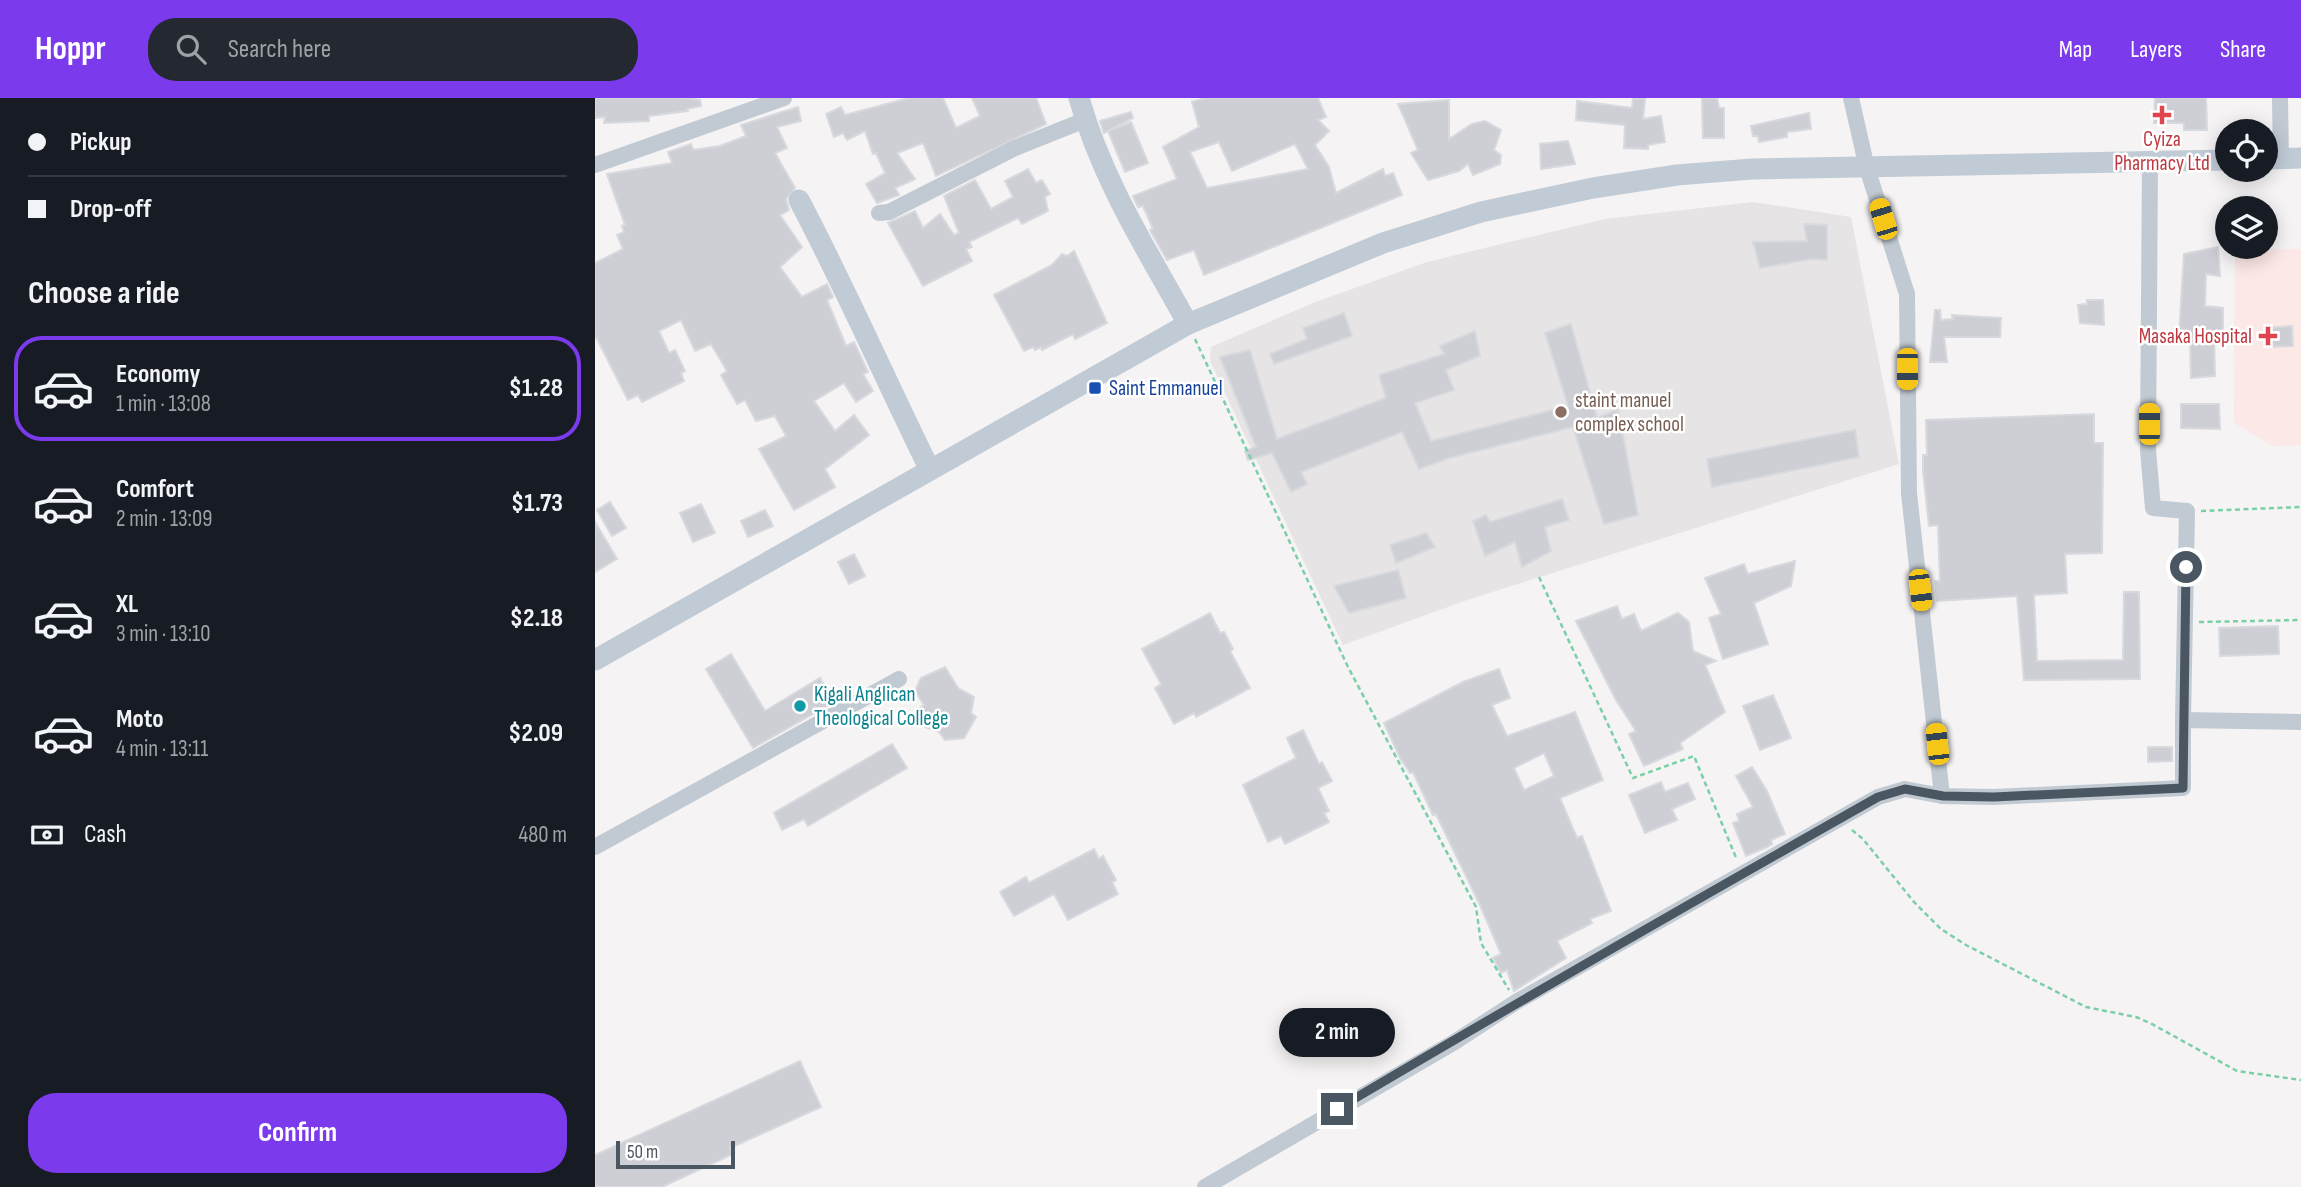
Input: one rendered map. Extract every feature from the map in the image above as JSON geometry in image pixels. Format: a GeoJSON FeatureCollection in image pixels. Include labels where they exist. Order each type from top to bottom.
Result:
{"type":"FeatureCollection","features":[{"type":"Feature","properties":{"kind":"street"},"geometry":{"type":"LineString","coordinates":[[595,165],[784,98]]}},
{"type":"Feature","properties":{"kind":"street"},"geometry":{"type":"LineString","coordinates":[[1079,98],[1105,176],[1188,324]]}},
{"type":"Feature","properties":{"kind":"street"},"geometry":{"type":"LineString","coordinates":[[1851,98],[1867,168],[1906,294],[1909,493],[1943,796]]}},
{"type":"Feature","properties":{"kind":"street"},"geometry":{"type":"LineString","coordinates":[[2280,98],[2283,158]]}},
{"type":"Feature","properties":{"kind":"street"},"geometry":{"type":"LineString","coordinates":[[879,214],[889,212],[1015,148],[1085,120]]}},
{"type":"Feature","properties":{"kind":"street"},"geometry":{"type":"LineString","coordinates":[[595,660],[1188,324],[1383,243],[1481,212],[1593,188],[1677,175],[1752,169],[2215,160]]}},
{"type":"Feature","properties":{"kind":"street"},"geometry":{"type":"LineString","coordinates":[[1205,1187],[1453,1043],[1516,1002],[1878,797],[1905,789],[1943,796],[2183,788],[2187,511],[2153,508],[2148,450],[2150,161]]}},
{"type":"Feature","properties":{"kind":"street"},"geometry":{"type":"LineString","coordinates":[[799,200],[841,278],[872,355],[930,470]]}},
{"type":"Feature","properties":{"kind":"street"},"geometry":{"type":"LineString","coordinates":[[595,847],[899,679]]}},
{"type":"Feature","properties":{"kind":"street"},"geometry":{"type":"LineString","coordinates":[[2183,720],[2301,722]]}},
{"type":"Feature","properties":{"kind":"path"},"geometry":{"type":"LineString","coordinates":[[1188,324],[1348,667],[1476,907],[1482,943],[1516,1002]]}},
{"type":"Feature","properties":{"kind":"path"},"geometry":{"type":"LineString","coordinates":[[2187,511],[2301,507]]}},
{"type":"Feature","properties":{"kind":"path"},"geometry":{"type":"LineString","coordinates":[[1539,577],[1633,778],[1694,756],[1742,873]]}},
{"type":"Feature","properties":{"kind":"path"},"geometry":{"type":"LineString","coordinates":[[2185,623],[2301,620]]}},
{"type":"Feature","properties":{"kind":"path"},"geometry":{"type":"LineString","coordinates":[[1833,823],[1863,839],[1913,902],[1941,929],[2000,964],[2086,1007],[2136,1017],[2153,1024],[2237,1071],[2301,1080]]}},
{"type":"Feature","properties":{"kind":"shaded area","name":"staint manuel complex school"},"geometry":{"type":"Polygon","coordinates":[[[1753,202],[1851,217],[1899,464],[1470,599],[1343,645],[1210,361],[1211,347],[1313,303],[1427,262],[1605,219],[1753,202]]]}},
{"type":"Feature","properties":{"kind":"shaded area","name":"Masaka Hospital"},"geometry":{"type":"Polygon","coordinates":[[[2278,249],[2301,249],[2301,445],[2273,446],[2234,423],[2235,259],[2278,259],[2278,249]]]}},
{"type":"Feature","properties":{"kind":"building"},"geometry":{"type":"Polygon","coordinates":[[[595,98],[685,98],[700,100],[701,106],[687,109],[688,111],[649,116],[649,121],[604,123],[605,117],[595,118],[595,98]]]}},
{"type":"Feature","properties":{"kind":"building"},"geometry":{"type":"Polygon","coordinates":[[[909,98],[943,98],[956,128],[980,116],[972,98],[1036,98],[1046,124],[936,176],[923,143],[897,153],[915,179],[895,188],[899,195],[877,203],[866,184],[885,173],[876,153],[873,154],[865,131],[847,140],[843,133],[834,137],[826,114],[841,107],[845,115],[909,98]]]}},
{"type":"Feature","properties":{"kind":"building"},"geometry":{"type":"Polygon","coordinates":[[[1205,98],[1318,98],[1326,117],[1318,120],[1329,131],[1315,145],[1329,167],[1336,193],[1383,169],[1385,176],[1393,173],[1402,195],[1204,275],[1194,250],[1167,260],[1150,230],[1153,229],[1143,206],[1138,207],[1133,196],[1177,179],[1163,147],[1199,127],[1192,102],[1205,98]],[[1219,142],[1190,152],[1207,188],[1308,169],[1295,144],[1232,171],[1219,142]]]}},
{"type":"Feature","properties":{"kind":"building"},"geometry":{"type":"Polygon","coordinates":[[[1633,98],[1645,99],[1643,119],[1661,116],[1665,142],[1648,145],[1648,149],[1624,148],[1625,125],[1576,120],[1577,101],[1632,108],[1633,98]]]}},
{"type":"Feature","properties":{"kind":"building"},"geometry":{"type":"Polygon","coordinates":[[[1702,98],[1717,98],[1719,108],[1724,108],[1724,138],[1703,138],[1702,98]]]}},
{"type":"Feature","properties":{"kind":"building"},"geometry":{"type":"Polygon","coordinates":[[[2155,98],[2206,98],[2207,130],[2184,130],[2184,123],[2154,123],[2155,98]]]}},
{"type":"Feature","properties":{"kind":"building"},"geometry":{"type":"Polygon","coordinates":[[[1449,100],[1449,139],[1472,124],[1485,121],[1501,130],[1494,150],[1501,155],[1500,164],[1473,175],[1468,164],[1459,171],[1428,180],[1411,153],[1418,150],[1398,104],[1449,100]]]}},
{"type":"Feature","properties":{"kind":"building"},"geometry":{"type":"Polygon","coordinates":[[[798,107],[801,121],[777,127],[787,148],[775,153],[795,188],[786,199],[789,210],[780,215],[802,247],[780,267],[802,297],[827,284],[833,297],[827,300],[846,346],[854,342],[868,372],[863,374],[873,391],[856,402],[844,383],[814,401],[835,431],[854,415],[869,435],[825,469],[835,487],[794,510],[759,449],[786,436],[775,416],[756,421],[745,400],[737,404],[721,375],[727,371],[711,344],[695,351],[681,320],[659,331],[669,353],[675,350],[685,371],[681,373],[684,381],[642,402],[638,395],[628,400],[595,335],[595,263],[623,249],[617,235],[624,232],[622,226],[625,225],[607,174],[672,163],[668,152],[691,144],[693,150],[720,146],[746,136],[741,125],[798,107]]]}},
{"type":"Feature","properties":{"kind":"building"},"geometry":{"type":"Polygon","coordinates":[[[1131,112],[1133,118],[1104,133],[1100,121],[1131,112]]]}},
{"type":"Feature","properties":{"kind":"building"},"geometry":{"type":"Polygon","coordinates":[[[1809,113],[1811,129],[1787,132],[1787,137],[1759,142],[1758,136],[1753,136],[1751,126],[1809,113]]]}},
{"type":"Feature","properties":{"kind":"building"},"geometry":{"type":"Polygon","coordinates":[[[1131,122],[1148,163],[1125,172],[1108,131],[1131,122]]]}},
{"type":"Feature","properties":{"kind":"building"},"geometry":{"type":"Polygon","coordinates":[[[1568,141],[1575,164],[1541,169],[1540,144],[1568,141]]]}},
{"type":"Feature","properties":{"kind":"building"},"geometry":{"type":"Polygon","coordinates":[[[1028,169],[1036,183],[1042,180],[1050,194],[1045,197],[1048,211],[1022,224],[1018,218],[969,242],[972,247],[966,249],[972,261],[923,286],[888,223],[915,211],[923,228],[940,214],[954,235],[959,233],[944,196],[975,180],[991,209],[1013,197],[1005,181],[1028,169]]]}},
{"type":"Feature","properties":{"kind":"building"},"geometry":{"type":"Polygon","coordinates":[[[1804,224],[1827,225],[1827,260],[1812,259],[1760,268],[1753,242],[1807,241],[1804,224]]]}},
{"type":"Feature","properties":{"kind":"building"},"geometry":{"type":"Polygon","coordinates":[[[2215,248],[2215,259],[2219,259],[2220,276],[2206,274],[2205,306],[2223,308],[2223,338],[2214,337],[2215,376],[2191,378],[2190,336],[2179,335],[2184,254],[2215,248]]]}},
{"type":"Feature","properties":{"kind":"building"},"geometry":{"type":"Polygon","coordinates":[[[1074,251],[1107,323],[1075,339],[1073,334],[1042,350],[1041,347],[1035,350],[1033,347],[1024,351],[994,295],[1052,265],[1062,254],[1067,256],[1074,251]]]}},
{"type":"Feature","properties":{"kind":"building"},"geometry":{"type":"Polygon","coordinates":[[[2087,300],[2103,300],[2104,325],[2080,323],[2078,305],[2087,304],[2087,300]]]}},
{"type":"Feature","properties":{"kind":"building"},"geometry":{"type":"Polygon","coordinates":[[[1935,310],[1940,310],[1941,320],[1953,319],[1952,315],[2001,318],[2000,337],[1944,337],[1947,362],[1930,362],[1935,310]]]}},
{"type":"Feature","properties":{"kind":"building"},"geometry":{"type":"Polygon","coordinates":[[[1344,313],[1352,336],[1274,364],[1270,354],[1307,339],[1303,328],[1344,313]]]}},
{"type":"Feature","properties":{"kind":"building"},"geometry":{"type":"Polygon","coordinates":[[[1571,324],[1597,418],[1618,409],[1638,515],[1604,524],[1573,427],[1449,458],[1419,469],[1402,432],[1301,472],[1307,484],[1291,492],[1272,453],[1248,460],[1245,451],[1256,447],[1220,357],[1250,350],[1277,439],[1386,398],[1379,375],[1444,354],[1440,346],[1475,331],[1480,356],[1446,370],[1454,390],[1415,403],[1431,441],[1568,406],[1545,333],[1571,324]]]}},
{"type":"Feature","properties":{"kind":"building"},"geometry":{"type":"Polygon","coordinates":[[[2292,326],[2293,346],[2270,347],[2269,328],[2292,326]]]}},
{"type":"Feature","properties":{"kind":"building"},"geometry":{"type":"Polygon","coordinates":[[[2181,404],[2219,404],[2220,429],[2181,428],[2181,404]]]}},
{"type":"Feature","properties":{"kind":"building"},"geometry":{"type":"Polygon","coordinates":[[[2094,414],[2094,443],[2103,443],[2102,553],[2065,554],[2067,593],[2034,595],[2037,661],[2123,660],[2124,592],[2139,592],[2140,679],[2024,680],[2017,596],[1937,601],[1935,581],[1940,581],[1938,525],[1929,526],[1923,471],[1923,455],[1927,455],[1926,420],[2094,414]]]}},
{"type":"Feature","properties":{"kind":"building"},"geometry":{"type":"Polygon","coordinates":[[[1855,430],[1859,457],[1712,487],[1707,459],[1855,430]]]}},
{"type":"Feature","properties":{"kind":"building"},"geometry":{"type":"Polygon","coordinates":[[[1562,499],[1569,520],[1545,527],[1551,551],[1522,567],[1515,542],[1485,556],[1473,521],[1486,515],[1490,522],[1562,499]]]}},
{"type":"Feature","properties":{"kind":"building"},"geometry":{"type":"Polygon","coordinates":[[[610,502],[626,528],[612,536],[597,510],[610,502]]]}},
{"type":"Feature","properties":{"kind":"building"},"geometry":{"type":"Polygon","coordinates":[[[701,504],[715,533],[693,542],[680,513],[701,504]]]}},
{"type":"Feature","properties":{"kind":"building"},"geometry":{"type":"Polygon","coordinates":[[[765,510],[773,526],[748,537],[741,521],[765,510]]]}},
{"type":"Feature","properties":{"kind":"building"},"geometry":{"type":"Polygon","coordinates":[[[595,522],[617,559],[595,572],[595,522]]]}},
{"type":"Feature","properties":{"kind":"building"},"geometry":{"type":"Polygon","coordinates":[[[1426,533],[1435,547],[1396,563],[1390,545],[1426,533]]]}},
{"type":"Feature","properties":{"kind":"building"},"geometry":{"type":"Polygon","coordinates":[[[854,554],[865,576],[849,584],[838,562],[854,554]]]}},
{"type":"Feature","properties":{"kind":"building"},"geometry":{"type":"Polygon","coordinates":[[[1795,561],[1791,586],[1754,603],[1768,644],[1723,659],[1709,618],[1721,614],[1705,578],[1744,564],[1748,574],[1795,561]]]}},
{"type":"Feature","properties":{"kind":"building"},"geometry":{"type":"Polygon","coordinates":[[[1398,570],[1406,598],[1349,613],[1334,586],[1398,570]]]}},
{"type":"Feature","properties":{"kind":"building"},"geometry":{"type":"Polygon","coordinates":[[[1617,606],[1622,619],[1634,614],[1641,631],[1678,613],[1689,622],[1693,651],[1716,661],[1705,665],[1725,712],[1680,743],[1683,749],[1644,766],[1629,734],[1636,731],[1616,700],[1576,621],[1617,606]]]}},
{"type":"Feature","properties":{"kind":"building"},"geometry":{"type":"Polygon","coordinates":[[[1210,613],[1220,633],[1224,632],[1233,649],[1230,651],[1250,688],[1196,717],[1194,713],[1174,724],[1155,688],[1161,684],[1142,649],[1210,613]]]}},
{"type":"Feature","properties":{"kind":"building"},"geometry":{"type":"Polygon","coordinates":[[[2278,626],[2279,654],[2220,656],[2219,628],[2278,626]]]}},
{"type":"Feature","properties":{"kind":"building","name":"Kigali Anglican Theological College"},"geometry":{"type":"Polygon","coordinates":[[[731,654],[765,711],[820,678],[834,702],[753,748],[706,669],[731,654]]]}},
{"type":"Feature","properties":{"kind":"building"},"geometry":{"type":"Polygon","coordinates":[[[945,667],[958,688],[974,697],[971,713],[976,717],[964,738],[945,740],[939,732],[925,727],[920,708],[924,705],[915,691],[921,678],[945,667]]]}},
{"type":"Feature","properties":{"kind":"building"},"geometry":{"type":"Polygon","coordinates":[[[1499,669],[1510,698],[1492,705],[1507,736],[1575,712],[1603,780],[1560,798],[1577,838],[1582,836],[1611,911],[1590,919],[1592,923],[1557,941],[1566,958],[1514,991],[1507,970],[1501,973],[1493,958],[1501,954],[1436,814],[1433,815],[1413,772],[1410,773],[1400,758],[1384,723],[1463,682],[1499,669]],[[1544,753],[1514,768],[1524,790],[1554,776],[1544,753]]]}},
{"type":"Feature","properties":{"kind":"building"},"geometry":{"type":"Polygon","coordinates":[[[1773,695],[1791,738],[1760,750],[1743,706],[1773,695]]]}},
{"type":"Feature","properties":{"kind":"building"},"geometry":{"type":"Polygon","coordinates":[[[1303,730],[1319,764],[1322,762],[1332,781],[1318,788],[1329,811],[1324,813],[1329,822],[1285,844],[1281,836],[1268,842],[1243,785],[1296,758],[1287,738],[1303,730]]]}},
{"type":"Feature","properties":{"kind":"building"},"geometry":{"type":"Polygon","coordinates":[[[892,744],[907,768],[808,826],[804,819],[782,830],[774,813],[892,744]]]}},
{"type":"Feature","properties":{"kind":"building"},"geometry":{"type":"Polygon","coordinates":[[[2148,747],[2172,747],[2172,761],[2148,762],[2148,747]]]}},
{"type":"Feature","properties":{"kind":"building"},"geometry":{"type":"Polygon","coordinates":[[[1752,767],[1767,791],[1785,834],[1771,840],[1772,844],[1767,847],[1746,856],[1733,823],[1739,821],[1737,814],[1753,807],[1736,776],[1752,767]]]}},
{"type":"Feature","properties":{"kind":"building"},"geometry":{"type":"Polygon","coordinates":[[[1661,782],[1665,792],[1688,783],[1695,799],[1672,809],[1677,820],[1645,833],[1629,795],[1661,782]]]}},
{"type":"Feature","properties":{"kind":"building"},"geometry":{"type":"Polygon","coordinates":[[[1094,849],[1099,859],[1103,856],[1116,880],[1112,882],[1118,894],[1068,920],[1054,894],[1014,916],[1000,892],[1026,877],[1029,883],[1094,849]]]}},
{"type":"Feature","properties":{"kind":"building"},"geometry":{"type":"Polygon","coordinates":[[[800,1061],[821,1107],[730,1148],[733,1154],[662,1187],[595,1187],[595,1155],[800,1061]]]}},
{"type":"Feature","properties":{"kind":"place","name":"Cyiza Pharmacy Ltd"},"geometry":{"type":"Point","coordinates":[2162,115]}},
{"type":"Feature","properties":{"kind":"place","name":"Masaka Hospital"},"geometry":{"type":"Point","coordinates":[2268,336]}},
{"type":"Feature","properties":{"kind":"place","name":"Saint Emmanuel"},"geometry":{"type":"Point","coordinates":[1095,388]}},
{"type":"Feature","properties":{"kind":"place","name":"staint manuel complex school"},"geometry":{"type":"Point","coordinates":[1561,412]}},
{"type":"Feature","properties":{"kind":"place","name":"Kigali Anglican Theological College"},"geometry":{"type":"Point","coordinates":[800,706]}},
{"type":"Feature","properties":{"kind":"route"},"geometry":{"type":"LineString","coordinates":[[1337,1109],[1453,1043],[1559,977],[1878,797],[1905,789],[1943,796],[1994,797],[2183,788],[2186,567]]}}]}
